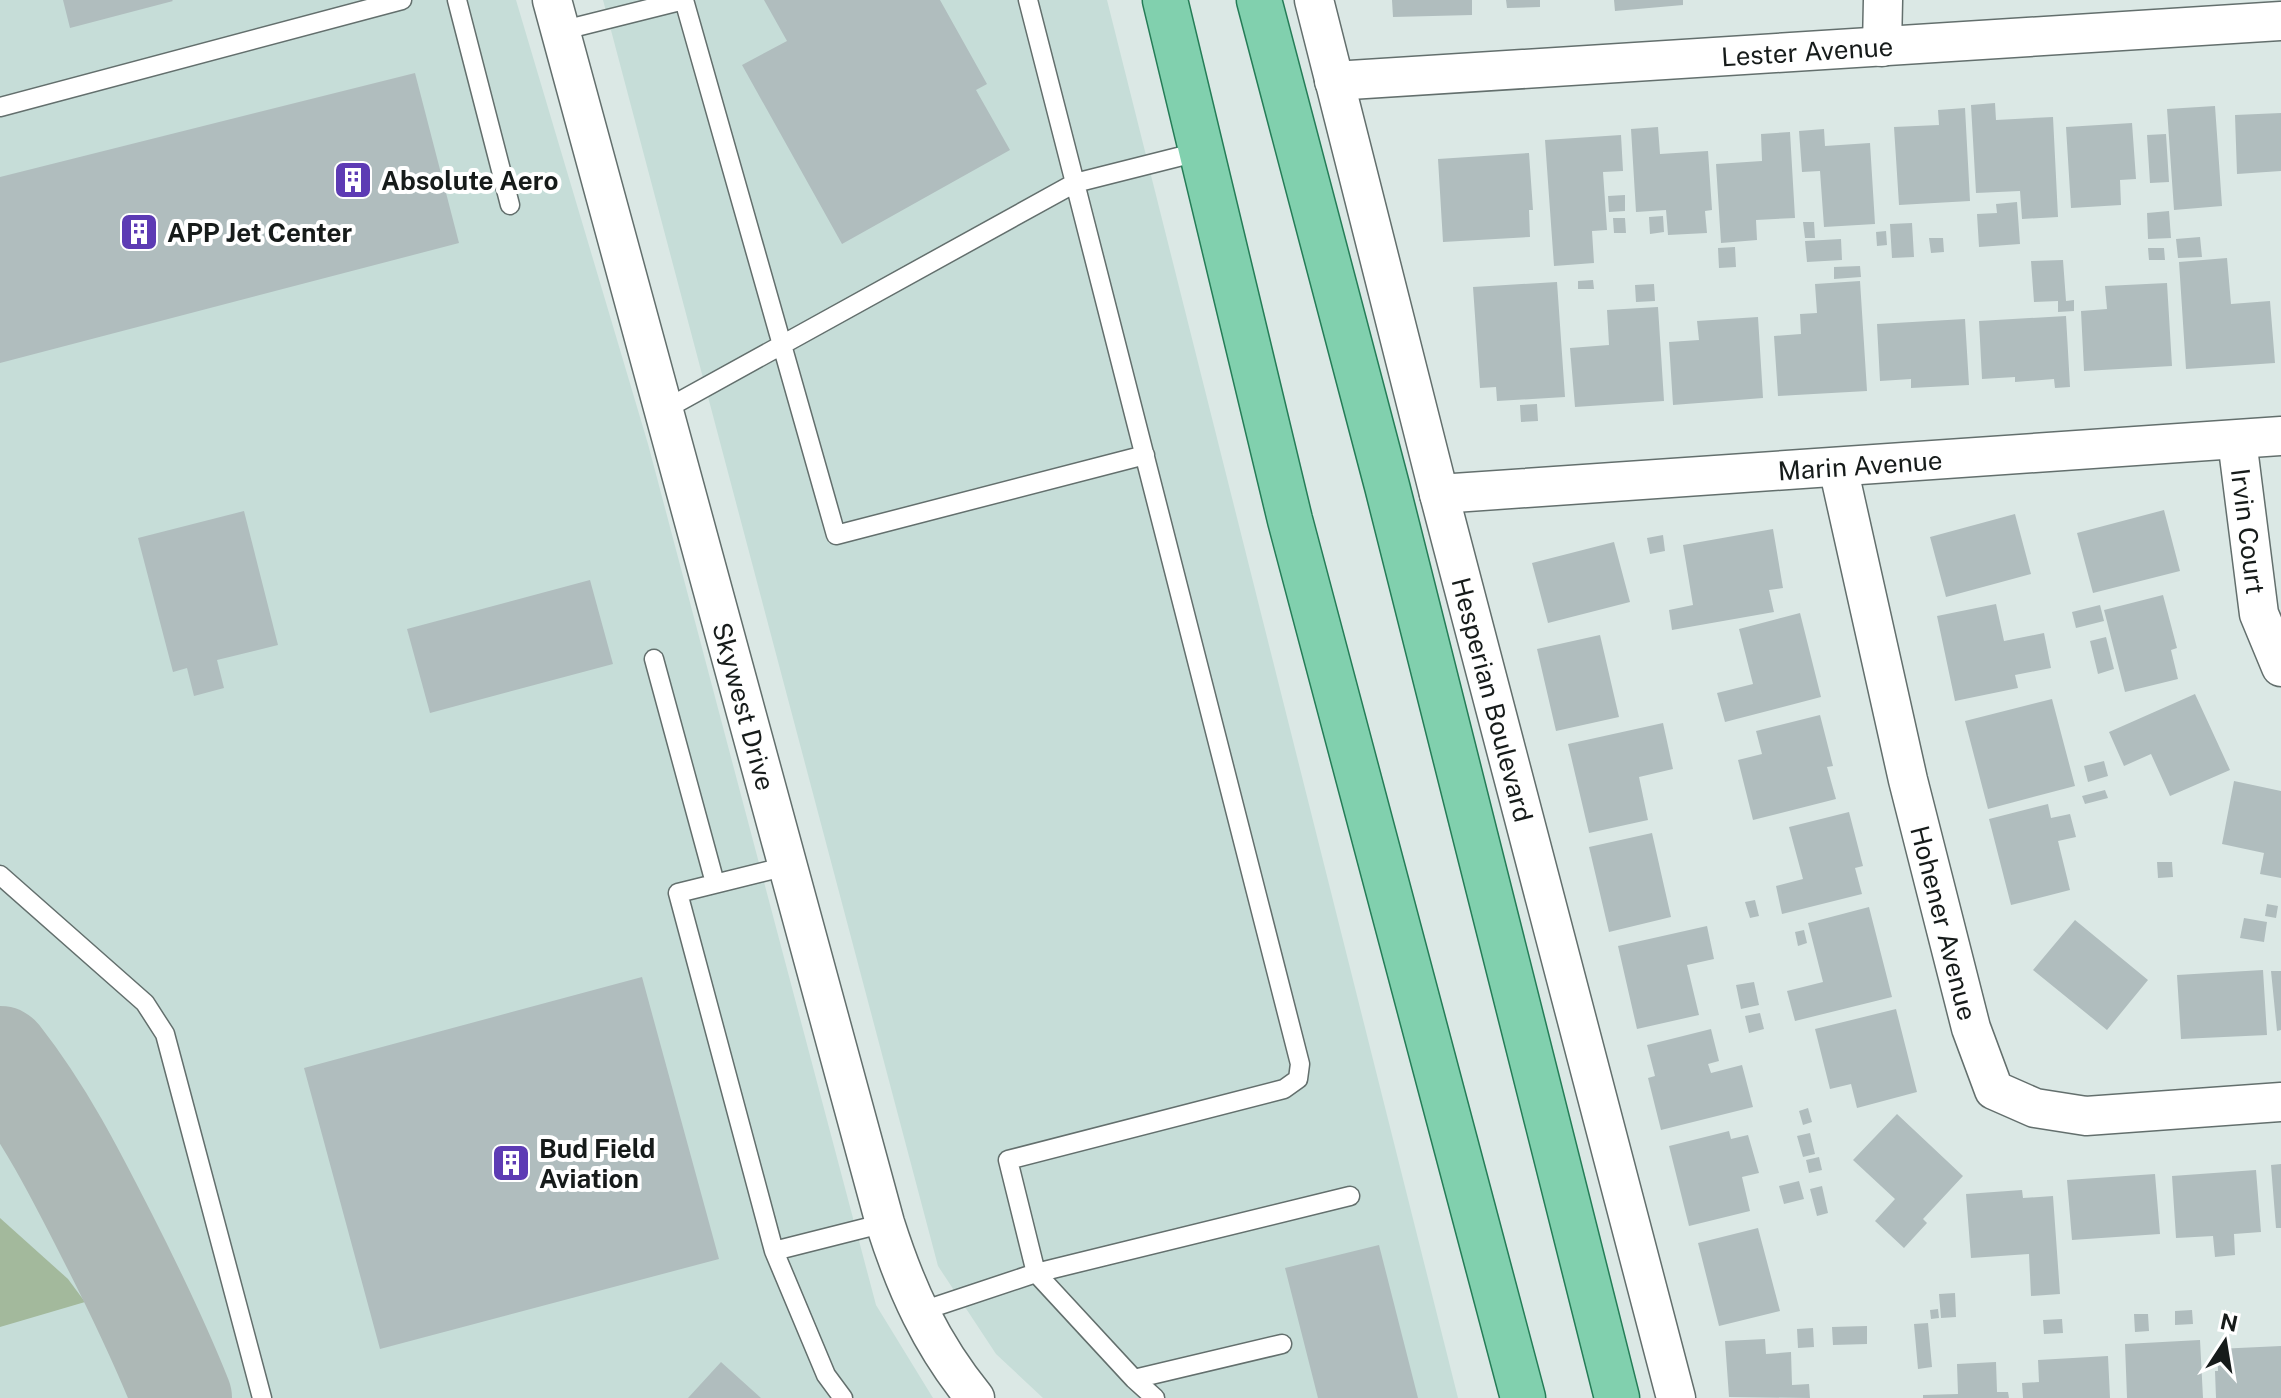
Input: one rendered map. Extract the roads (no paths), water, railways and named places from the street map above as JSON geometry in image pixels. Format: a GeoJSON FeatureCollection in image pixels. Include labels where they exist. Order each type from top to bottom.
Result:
{"type":"FeatureCollection","features":[{"type":"Feature","properties":{"kind":"main road"},"geometry":{"type":"LineString","coordinates":[[1165,0],[1290,520],[1523,1398]]}},
{"type":"Feature","properties":{"kind":"main road","name":"Hesperian Boulevard"},"geometry":{"type":"LineString","coordinates":[[1259,0],[1387,486],[1617,1398]]}},
{"type":"Feature","properties":{"kind":"street","name":"Hesperian Boulevard"},"geometry":{"type":"LineString","coordinates":[[1314,0],[1439,494],[1676,1398]]}},
{"type":"Feature","properties":{"kind":"street"},"geometry":{"type":"LineString","coordinates":[[1882,47],[1883,0]]}},
{"type":"Feature","properties":{"kind":"street","name":"Skywest Drive"},"geometry":{"type":"LineString","coordinates":[[556,15],[885,1223],[919,1312],[955,1374],[975,1398]]}},
{"type":"Feature","properties":{"kind":"street","name":"Lester Avenue"},"geometry":{"type":"LineString","coordinates":[[1334,81],[2281,21]]}},
{"type":"Feature","properties":{"kind":"street","name":"Marin Avenue"},"geometry":{"type":"LineString","coordinates":[[1439,494],[2281,436]]}},
{"type":"Feature","properties":{"kind":"street","name":"Irvin Court"},"geometry":{"type":"LineString","coordinates":[[2237,440],[2259,614],[2281,667]]}},
{"type":"Feature","properties":{"kind":"street","name":"Hohener Avenue"},"geometry":{"type":"LineString","coordinates":[[1838,467],[1912,795],[1971,1028],[1994,1090],[2035,1108],[2086,1116],[2281,1102]]}},
{"type":"Feature","properties":{"kind":"lane"},"geometry":{"type":"LineString","coordinates":[[0,107],[402,0]]}},
{"type":"Feature","properties":{"kind":"lane"},"geometry":{"type":"LineString","coordinates":[[457,0],[510,205]]}},
{"type":"Feature","properties":{"kind":"lane"},"geometry":{"type":"LineString","coordinates":[[556,15],[684,0],[836,535],[1145,455]]}},
{"type":"Feature","properties":{"kind":"lane"},"geometry":{"type":"LineString","coordinates":[[1028,0],[1300,1064],[1298,1079],[1284,1089],[1008,1160],[1036,1273],[1155,1398]]}},
{"type":"Feature","properties":{"kind":"lane"},"geometry":{"type":"LineString","coordinates":[[664,410],[1075,183],[1203,151]]}},
{"type":"Feature","properties":{"kind":"lane"},"geometry":{"type":"LineString","coordinates":[[654,659],[715,883]]}},
{"type":"Feature","properties":{"kind":"lane"},"geometry":{"type":"LineString","coordinates":[[787,866],[678,893],[774,1251],[826,1375],[843,1398]]}},
{"type":"Feature","properties":{"kind":"lane"},"geometry":{"type":"LineString","coordinates":[[0,875],[145,1003],[165,1034],[262,1398]]}},
{"type":"Feature","properties":{"kind":"lane"},"geometry":{"type":"LineString","coordinates":[[919,1312],[1036,1273],[1350,1196]]}},
{"type":"Feature","properties":{"kind":"lane"},"geometry":{"type":"LineString","coordinates":[[774,1251],[885,1223]]}},
{"type":"Feature","properties":{"kind":"lane"},"geometry":{"type":"LineString","coordinates":[[1134,1379],[1282,1344]]}},
{"type":"Feature","properties":{"kind":"place","name":"Absolute Aero"},"geometry":{"type":"Point","coordinates":[353,180]}},
{"type":"Feature","properties":{"kind":"place","name":"APP Jet Center"},"geometry":{"type":"Point","coordinates":[139,232]}},
{"type":"Feature","properties":{"kind":"place","name":"Bud Field Aviation"},"geometry":{"type":"Point","coordinates":[511,1163]}}]}
